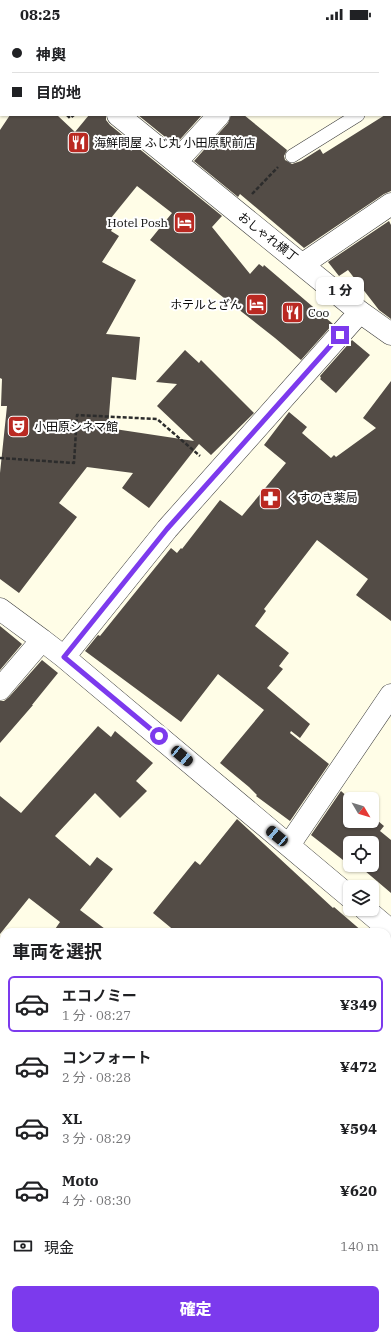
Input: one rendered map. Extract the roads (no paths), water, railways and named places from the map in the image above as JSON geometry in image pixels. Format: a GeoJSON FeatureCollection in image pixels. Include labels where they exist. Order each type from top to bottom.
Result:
{"type":"FeatureCollection","features":[{"type":"Feature","properties":{"kind":"street","name":"おしゃれ横丁"},"geometry":{"type":"LineString","coordinates":[[119,116],[235,212],[303,264],[360,312],[391,334]]}},
{"type":"Feature","properties":{"kind":"street"},"geometry":{"type":"LineString","coordinates":[[176,162],[218,116]]}},
{"type":"Feature","properties":{"kind":"street"},"geometry":{"type":"LineString","coordinates":[[303,264],[391,204]]}},
{"type":"Feature","properties":{"kind":"street"},"geometry":{"type":"LineString","coordinates":[[64,657],[167,529],[360,312]]}},
{"type":"Feature","properties":{"kind":"street"},"geometry":{"type":"LineString","coordinates":[[0,608],[64,657],[343,891]]}},
{"type":"Feature","properties":{"kind":"street"},"geometry":{"type":"LineString","coordinates":[[0,689],[42,640]]}},
{"type":"Feature","properties":{"kind":"street"},"geometry":{"type":"LineString","coordinates":[[289,845],[391,695]]}},
{"type":"Feature","properties":{"kind":"street"},"geometry":{"type":"LineString","coordinates":[[373,916],[387,928]]}},
{"type":"Feature","properties":{"kind":"lane"},"geometry":{"type":"LineString","coordinates":[[292,156],[356,116]]}},
{"type":"Feature","properties":{"kind":"place","name":"海鮮問屋 ふじ丸 小田原駅前店"},"geometry":{"type":"Point","coordinates":[78,143]}},
{"type":"Feature","properties":{"kind":"place","name":"Hotel Posh"},"geometry":{"type":"Point","coordinates":[184,223]}},
{"type":"Feature","properties":{"kind":"place","name":"ホテルとざん"},"geometry":{"type":"Point","coordinates":[257,305]}},
{"type":"Feature","properties":{"kind":"place","name":"Coo"},"geometry":{"type":"Point","coordinates":[293,313]}},
{"type":"Feature","properties":{"kind":"place","name":"小田原シネマ館"},"geometry":{"type":"Point","coordinates":[19,427]}},
{"type":"Feature","properties":{"kind":"place","name":"くすのき薬局"},"geometry":{"type":"Point","coordinates":[271,498]}}]}
